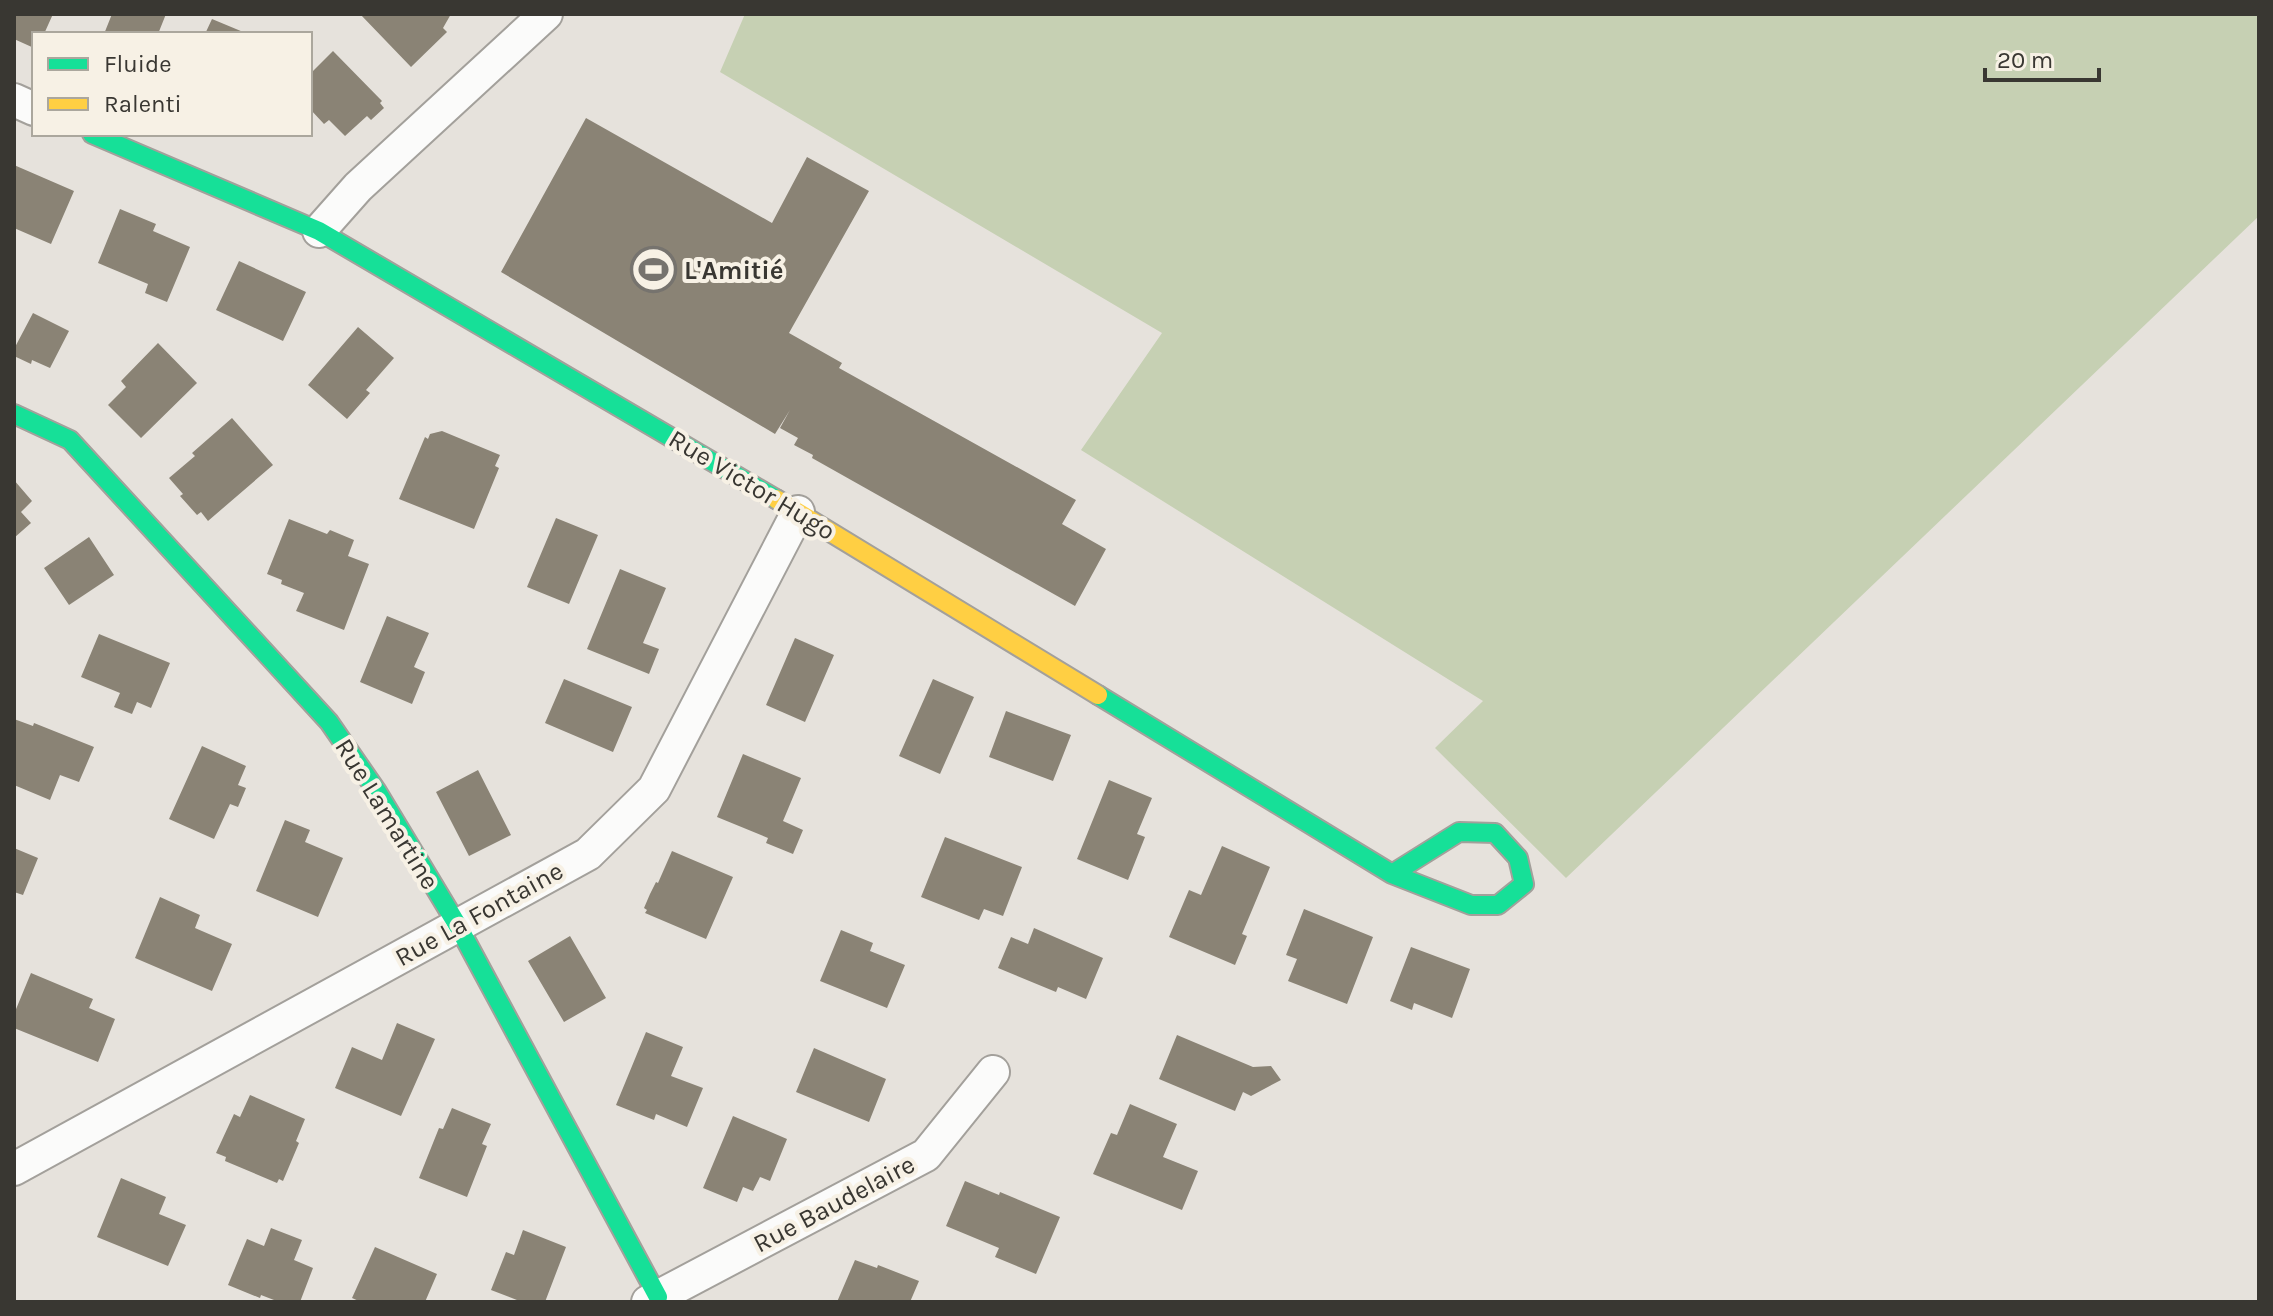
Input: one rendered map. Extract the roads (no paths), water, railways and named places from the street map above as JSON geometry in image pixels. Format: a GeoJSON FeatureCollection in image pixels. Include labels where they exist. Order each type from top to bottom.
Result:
{"type":"FeatureCollection","features":[{"type":"Feature","properties":{"kind":"street"},"geometry":{"type":"LineString","coordinates":[[319,231],[358,187],[546,14]]}},
{"type":"Feature","properties":{"kind":"street","name":"Rue Victor Hugo"},"geometry":{"type":"LineString","coordinates":[[97,136],[319,231],[798,512],[1392,874],[1471,905],[1498,905],[1524,884],[1518,858],[1495,833],[1459,832],[1392,874]]}},
{"type":"Feature","properties":{"kind":"street","name":"Rue Lamartine"},"geometry":{"type":"LineString","coordinates":[[14,414],[70,440],[329,722],[376,790],[458,926],[653,1299]]}},
{"type":"Feature","properties":{"kind":"street","name":"Rue La Fontaine"},"geometry":{"type":"LineString","coordinates":[[14,1169],[588,854],[654,789],[798,512]]}},
{"type":"Feature","properties":{"kind":"street","name":"Rue Baudelaire"},"geometry":{"type":"LineString","coordinates":[[653,1299],[926,1155],[993,1072]]}},
{"type":"Feature","properties":{"kind":"place","name":"L'Amitié"},"geometry":{"type":"Point","coordinates":[653,270]}}]}
